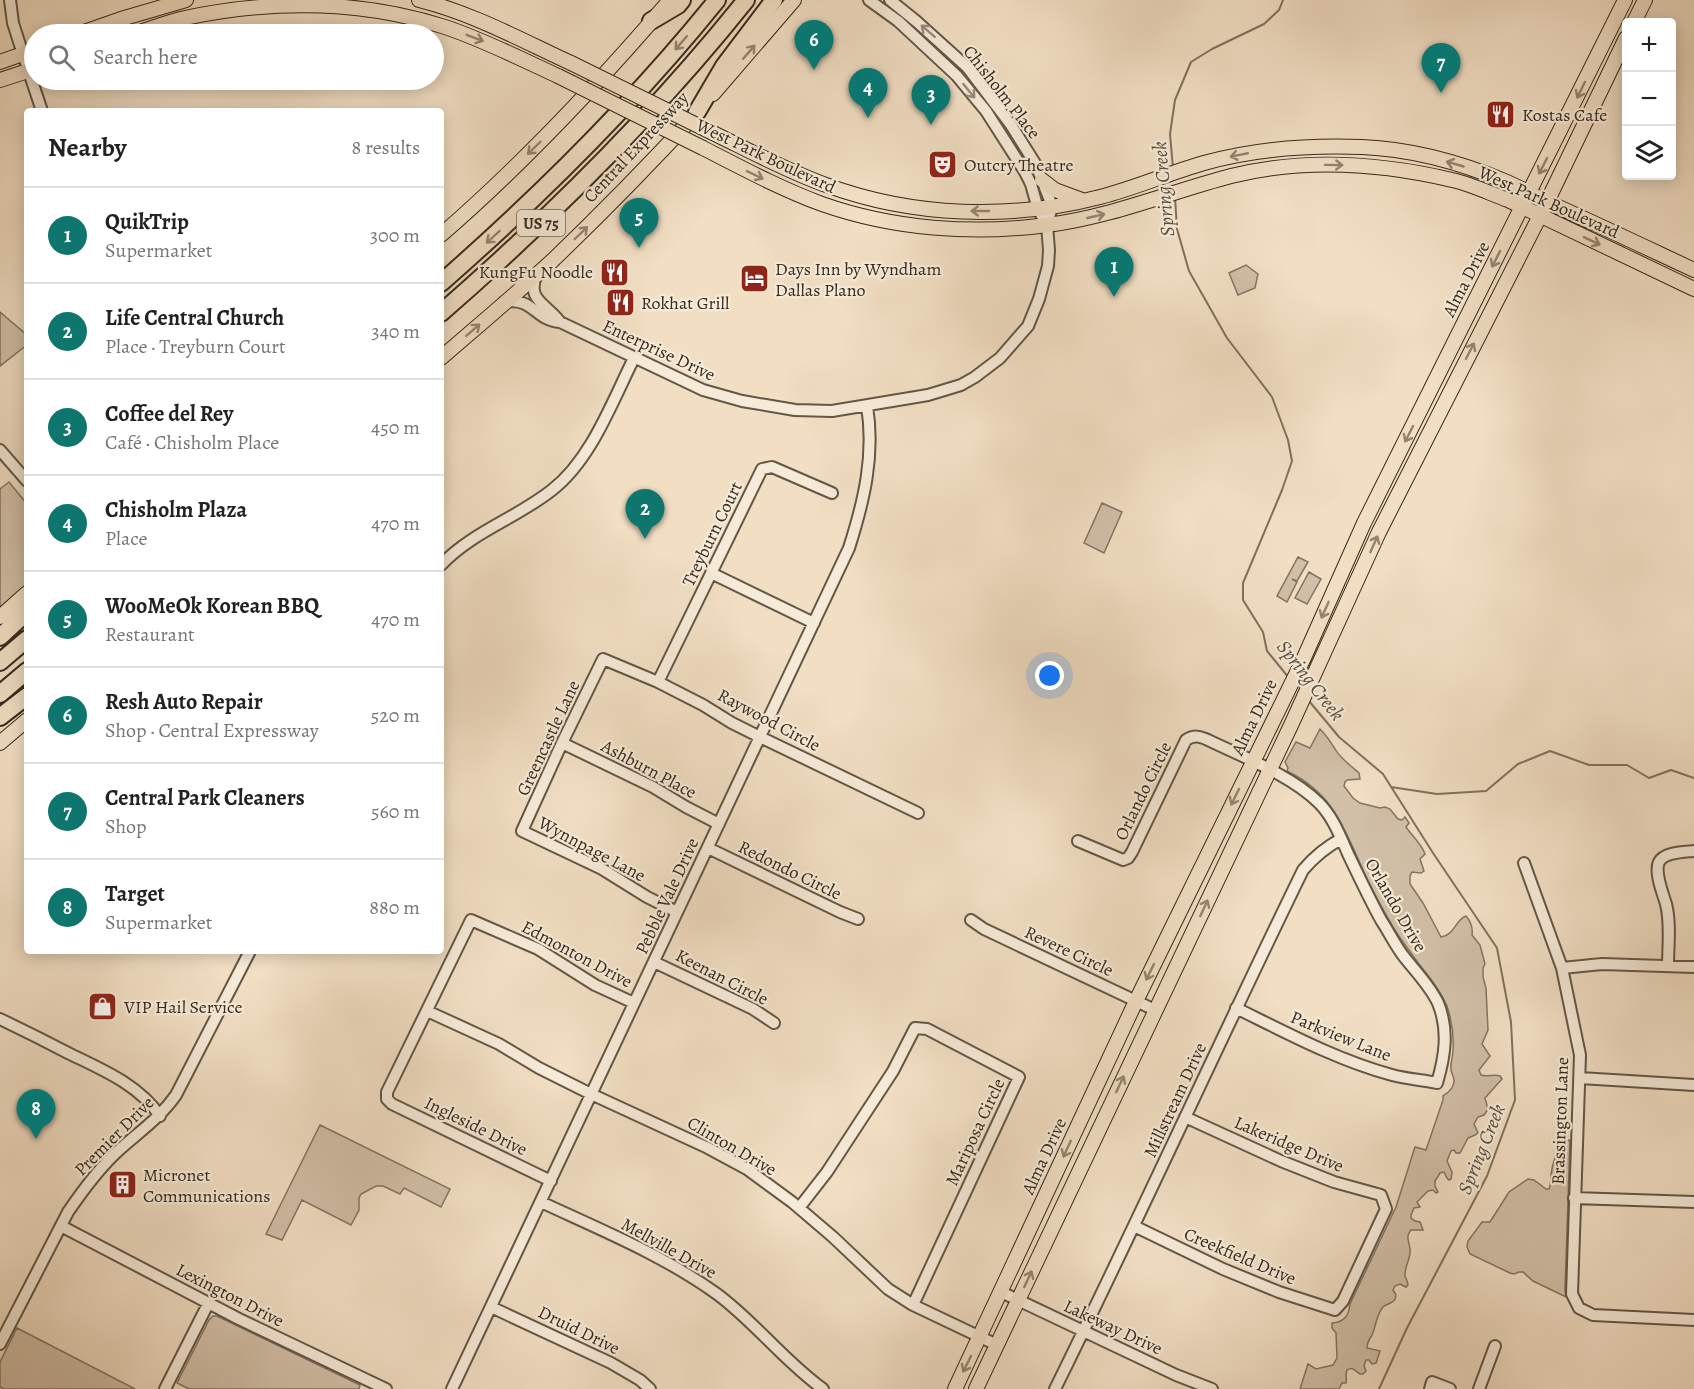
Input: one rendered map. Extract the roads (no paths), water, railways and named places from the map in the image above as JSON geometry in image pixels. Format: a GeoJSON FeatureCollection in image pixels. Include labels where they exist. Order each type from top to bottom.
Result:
{"type":"FeatureCollection","features":[{"type":"Feature","properties":{"kind":"highway"},"geometry":{"type":"LineString","coordinates":[[651,21],[678,5],[682,0]]}},
{"type":"Feature","properties":{"kind":"highway","name":"Central Expressway"},"geometry":{"type":"LineString","coordinates":[[444,280],[514,218],[607,125],[717,0]]}},
{"type":"Feature","properties":{"kind":"highway","name":"Central Expressway"},"geometry":{"type":"LineString","coordinates":[[444,309],[518,245],[599,166],[676,83],[746,0]]}},
{"type":"Feature","properties":{"kind":"highway"},"geometry":{"type":"LineString","coordinates":[[697,112],[724,66],[774,0]]}},
{"type":"Feature","properties":{"kind":"highway"},"geometry":{"type":"LineString","coordinates":[[0,637],[24,615]]}},
{"type":"Feature","properties":{"kind":"highway"},"geometry":{"type":"LineString","coordinates":[[0,662],[24,642]]}},
{"type":"Feature","properties":{"kind":"highway"},"geometry":{"type":"LineString","coordinates":[[0,694],[24,674]]}},
{"type":"Feature","properties":{"kind":"highway"},"geometry":{"type":"LineString","coordinates":[[0,717],[24,698]]}},
{"type":"Feature","properties":{"kind":"main road"},"geometry":{"type":"LineString","coordinates":[[107,24],[186,0]]}},
{"type":"Feature","properties":{"kind":"main road","name":"West Park Boulevard"},"geometry":{"type":"LineString","coordinates":[[418,0],[490,24],[713,133],[824,184],[871,199],[954,211],[980,212],[1045,208],[1101,197],[1203,164],[1249,153],[1301,147],[1355,147],[1403,152],[1469,168],[1529,193],[1694,270]]}},
{"type":"Feature","properties":{"kind":"main road"},"geometry":{"type":"LineString","coordinates":[[444,232],[567,115],[670,0]]}},
{"type":"Feature","properties":{"kind":"main road","name":"Central Expressway"},"geometry":{"type":"LineString","coordinates":[[444,355],[538,273],[612,202],[697,112],[794,0]]}},
{"type":"Feature","properties":{"kind":"main road","name":"Alma Drive"},"geometry":{"type":"LineString","coordinates":[[955,1389],[1136,1001],[1303,660],[1364,523],[1625,0]]}},
{"type":"Feature","properties":{"kind":"main road"},"geometry":{"type":"LineString","coordinates":[[1636,18],[1645,0]]}},
{"type":"Feature","properties":{"kind":"main road","name":"West Park Boulevard"},"geometry":{"type":"LineString","coordinates":[[166,24],[213,6],[236,8],[284,3],[337,3],[415,18],[434,24]]}},
{"type":"Feature","properties":{"kind":"main road","name":"West Park Boulevard"},"geometry":{"type":"LineString","coordinates":[[444,27],[481,40],[558,76],[794,193],[872,218],[950,228],[995,229],[1047,225],[1096,216],[1253,171],[1296,165],[1340,164],[1407,171],[1477,188],[1694,289]]}},
{"type":"Feature","properties":{"kind":"main road","name":"Alma Drive"},"geometry":{"type":"LineString","coordinates":[[976,1389],[1316,674],[1379,532],[1547,202],[1622,46]]}},
{"type":"Feature","properties":{"kind":"main road"},"geometry":{"type":"LineString","coordinates":[[0,62],[24,53]]}},
{"type":"Feature","properties":{"kind":"main road"},"geometry":{"type":"LineString","coordinates":[[1597,57],[1613,65]]}},
{"type":"Feature","properties":{"kind":"main road"},"geometry":{"type":"LineString","coordinates":[[0,80],[24,72]]}},
{"type":"Feature","properties":{"kind":"main road"},"geometry":{"type":"LineString","coordinates":[[1275,150],[1276,168]]}},
{"type":"Feature","properties":{"kind":"main road"},"geometry":{"type":"LineString","coordinates":[[1042,180],[1055,190],[1084,200]]}},
{"type":"Feature","properties":{"kind":"main road"},"geometry":{"type":"LineString","coordinates":[[1436,380],[1452,387]]}},
{"type":"Feature","properties":{"kind":"main road"},"geometry":{"type":"LineString","coordinates":[[1340,575],[1356,582]]}},
{"type":"Feature","properties":{"kind":"main road"},"geometry":{"type":"LineString","coordinates":[[0,617],[24,597]]}},
{"type":"Feature","properties":{"kind":"main road"},"geometry":{"type":"LineString","coordinates":[[0,744],[24,723]]}},
{"type":"Feature","properties":{"kind":"street"},"geometry":{"type":"LineString","coordinates":[[10,0],[13,23],[24,44]]}},
{"type":"Feature","properties":{"kind":"street","name":"Chisholm Place"},"geometry":{"type":"LineString","coordinates":[[869,0],[898,21],[957,76],[986,111],[1045,208]]}},
{"type":"Feature","properties":{"kind":"street","name":"Chisholm Place"},"geometry":{"type":"LineString","coordinates":[[890,0],[967,67],[996,105],[1036,165],[1042,180],[1045,208]]}},
{"type":"Feature","properties":{"kind":"street"},"geometry":{"type":"LineString","coordinates":[[898,21],[905,12]]}},
{"type":"Feature","properties":{"kind":"street"},"geometry":{"type":"LineString","coordinates":[[36,90],[41,108]]}},
{"type":"Feature","properties":{"kind":"street"},"geometry":{"type":"LineString","coordinates":[[986,111],[996,105]]}},
{"type":"Feature","properties":{"kind":"street","name":"Enterprise Drive"},"geometry":{"type":"LineString","coordinates":[[538,273],[533,290],[538,301],[560,322],[634,358],[703,390],[742,401],[795,410],[832,411],[943,392],[975,378],[1000,358],[1028,326],[1040,299],[1048,266],[1049,250],[1045,208]]}},
{"type":"Feature","properties":{"kind":"street","name":"Enterprise Drive"},"geometry":{"type":"LineString","coordinates":[[504,302],[524,302],[541,316],[553,322],[560,322]]}},
{"type":"Feature","properties":{"kind":"street"},"geometry":{"type":"LineString","coordinates":[[444,562],[463,545],[541,498],[566,479],[587,452],[634,358]]}},
{"type":"Feature","properties":{"kind":"street","name":"Pebble Vale Drive"},"geometry":{"type":"LineString","coordinates":[[452,1389],[849,548],[860,512],[871,449],[867,406]]}},
{"type":"Feature","properties":{"kind":"street"},"geometry":{"type":"LineString","coordinates":[[0,450],[24,478]]}},
{"type":"Feature","properties":{"kind":"street","name":"Treyburn Court"},"geometry":{"type":"LineString","coordinates":[[658,682],[762,469],[772,467],[832,493]]}},
{"type":"Feature","properties":{"kind":"street"},"geometry":{"type":"LineString","coordinates":[[711,573],[814,623]]}},
{"type":"Feature","properties":{"kind":"street","name":"Raywood Circle"},"geometry":{"type":"LineString","coordinates":[[603,659],[658,682],[732,723],[918,813]]}},
{"type":"Feature","properties":{"kind":"street","name":"Greencastle Lane"},"geometry":{"type":"LineString","coordinates":[[522,831],[603,659]]}},
{"type":"Feature","properties":{"kind":"street","name":"Orlando Circle"},"geometry":{"type":"LineString","coordinates":[[1078,841],[1115,858],[1123,860],[1128,858],[1186,740],[1192,736],[1200,736],[1269,770]]}},
{"type":"Feature","properties":{"kind":"street","name":"Ashburn Place"},"geometry":{"type":"LineString","coordinates":[[562,743],[653,787],[719,824]]}},
{"type":"Feature","properties":{"kind":"street","name":"Orlando Drive"},"geometry":{"type":"LineString","coordinates":[[1269,770],[1300,788],[1319,803],[1332,819],[1381,919],[1403,956],[1428,986],[1438,1003],[1446,1040],[1437,1083]]}},
{"type":"Feature","properties":{"kind":"street","name":"Wynnpage Lane"},"geometry":{"type":"LineString","coordinates":[[522,831],[602,869],[647,897],[677,912]]}},
{"type":"Feature","properties":{"kind":"street","name":"Millstream Drive"},"geometry":{"type":"LineString","coordinates":[[1055,1389],[1303,870],[1330,844],[1341,838]]}},
{"type":"Feature","properties":{"kind":"street","name":"Redondo Circle"},"geometry":{"type":"LineString","coordinates":[[708,848],[858,920]]}},
{"type":"Feature","properties":{"kind":"street"},"geometry":{"type":"LineString","coordinates":[[1668,966],[1669,932],[1658,863],[1665,856],[1694,851]]}},
{"type":"Feature","properties":{"kind":"street","name":"Brassington Lane"},"geometry":{"type":"LineString","coordinates":[[1524,864],[1562,968],[1578,1044],[1580,1078],[1572,1294],[1576,1303],[1584,1311],[1593,1315],[1694,1320]]}},
{"type":"Feature","properties":{"kind":"street","name":"Edmonton Drive"},"geometry":{"type":"LineString","coordinates":[[428,1011],[471,920],[538,949],[596,985],[634,1003]]}},
{"type":"Feature","properties":{"kind":"street","name":"Revere Circle"},"geometry":{"type":"LineString","coordinates":[[971,920],[984,929],[1155,1010]]}},
{"type":"Feature","properties":{"kind":"street","name":"Premier Drive"},"geometry":{"type":"LineString","coordinates":[[0,1344],[78,1197],[117,1151],[160,1116],[180,1088],[248,954]]}},
{"type":"Feature","properties":{"kind":"street","name":"Keenan Circle"},"geometry":{"type":"LineString","coordinates":[[654,962],[753,1009],[774,1023]]}},
{"type":"Feature","properties":{"kind":"street"},"geometry":{"type":"LineString","coordinates":[[1562,968],[1602,964],[1694,967]]}},
{"type":"Feature","properties":{"kind":"street","name":"Parkview Lane"},"geometry":{"type":"LineString","coordinates":[[1236,1008],[1326,1052],[1360,1065],[1394,1076],[1437,1083]]}},
{"type":"Feature","properties":{"kind":"street","name":"Clinton Drive"},"geometry":{"type":"LineString","coordinates":[[428,1011],[499,1044],[539,1068],[591,1094],[708,1148],[747,1169],[799,1208],[888,1289],[913,1305],[997,1345]]}},
{"type":"Feature","properties":{"kind":"street","name":"Ingleside Drive"},"geometry":{"type":"LineString","coordinates":[[428,1011],[387,1092],[387,1100],[551,1181]]}},
{"type":"Feature","properties":{"kind":"street"},"geometry":{"type":"LineString","coordinates":[[0,1018],[104,1070],[127,1084],[153,1105],[160,1116]]}},
{"type":"Feature","properties":{"kind":"street","name":"Mariposa Circle"},"geometry":{"type":"LineString","coordinates":[[799,1208],[827,1172],[893,1071],[915,1028],[927,1029],[1019,1077],[913,1305]]}},
{"type":"Feature","properties":{"kind":"street"},"geometry":{"type":"LineString","coordinates":[[1580,1078],[1694,1084]]}},
{"type":"Feature","properties":{"kind":"street","name":"Lakeridge Drive"},"geometry":{"type":"LineString","coordinates":[[1185,1117],[1281,1161],[1334,1182],[1381,1195],[1386,1209],[1343,1301],[1335,1310]]}},
{"type":"Feature","properties":{"kind":"street"},"geometry":{"type":"LineString","coordinates":[[1574,1198],[1694,1202]]}},
{"type":"Feature","properties":{"kind":"street","name":"Mellville Drive"},"geometry":{"type":"LineString","coordinates":[[541,1202],[662,1259],[699,1281],[736,1309],[823,1389]]}},
{"type":"Feature","properties":{"kind":"street","name":"Lexington Drive"},"geometry":{"type":"LineString","coordinates":[[61,1226],[208,1304],[386,1389]]}},
{"type":"Feature","properties":{"kind":"street","name":"Creekfield Drive"},"geometry":{"type":"LineString","coordinates":[[1134,1227],[1223,1269],[1279,1292],[1335,1310]]}},
{"type":"Feature","properties":{"kind":"street","name":"Lakeway Drive"},"geometry":{"type":"LineString","coordinates":[[1001,1292],[1176,1375],[1212,1389]]}},
{"type":"Feature","properties":{"kind":"street"},"geometry":{"type":"LineString","coordinates":[[165,1389],[208,1304]]}},
{"type":"Feature","properties":{"kind":"street","name":"Druid Drive"},"geometry":{"type":"LineString","coordinates":[[491,1307],[610,1363],[640,1380],[650,1389]]}},
{"type":"Feature","properties":{"kind":"street"},"geometry":{"type":"LineString","coordinates":[[1479,1389],[1495,1346]]}},
{"type":"Feature","properties":{"kind":"street"},"geometry":{"type":"LineString","coordinates":[[1431,1386],[1450,1389]]}},
{"type":"Feature","properties":{"kind":"waterway","name":"Spring Creek"},"geometry":{"type":"LineString","coordinates":[[1173,168],[1170,134],[1175,100],[1191,62],[1212,49],[1264,24],[1279,10],[1283,0]]}},
{"type":"Feature","properties":{"kind":"waterway","name":"Spring Creek"},"geometry":{"type":"LineString","coordinates":[[1175,197],[1177,229],[1189,271],[1227,338],[1272,397],[1288,440],[1292,461],[1243,583],[1243,600],[1263,632],[1267,651],[1289,678]]}},
{"type":"Feature","properties":{"kind":"waterway","name":"Spring Creek"},"geometry":{"type":"LineString","coordinates":[[1309,701],[1339,737],[1383,774],[1497,948],[1511,1022],[1515,1100],[1487,1176],[1407,1328],[1379,1389]]}},
{"type":"Feature","properties":{"kind":"waterway"},"geometry":{"type":"LineString","coordinates":[[1391,787],[1437,794],[1486,791],[1518,764],[1550,751],[1589,765],[1627,765],[1649,778],[1671,770],[1694,778]]}},
{"type":"Feature","properties":{"kind":"place","name":"Resh Auto Repair"},"geometry":{"type":"Point","coordinates":[814,70]}},
{"type":"Feature","properties":{"kind":"place","name":"Central Park Cleaners"},"geometry":{"type":"Point","coordinates":[1441,93]}},
{"type":"Feature","properties":{"kind":"place","name":"Kostas Cafe"},"geometry":{"type":"Point","coordinates":[1501,115]}},
{"type":"Feature","properties":{"kind":"place","name":"Chisholm Plaza"},"geometry":{"type":"Point","coordinates":[868,118]}},
{"type":"Feature","properties":{"kind":"place","name":"Coffee del Rey"},"geometry":{"type":"Point","coordinates":[931,125]}},
{"type":"Feature","properties":{"kind":"place","name":"Outcry Theatre"},"geometry":{"type":"Point","coordinates":[943,165]}},
{"type":"Feature","properties":{"kind":"place","name":"WooMeOk Korean BBQ"},"geometry":{"type":"Point","coordinates":[639,248]}},
{"type":"Feature","properties":{"kind":"place","name":"KungFu Noodle"},"geometry":{"type":"Point","coordinates":[614,272]}},
{"type":"Feature","properties":{"kind":"place","name":"Days Inn by Wyndham Dallas Plano"},"geometry":{"type":"Point","coordinates":[754,279]}},
{"type":"Feature","properties":{"kind":"place","name":"QuikTrip"},"geometry":{"type":"Point","coordinates":[1114,297]}},
{"type":"Feature","properties":{"kind":"place","name":"Rokhat Grill"},"geometry":{"type":"Point","coordinates":[620,303]}},
{"type":"Feature","properties":{"kind":"place","name":"Life Central Church"},"geometry":{"type":"Point","coordinates":[645,539]}},
{"type":"Feature","properties":{"kind":"place","name":"VIP Hail Service"},"geometry":{"type":"Point","coordinates":[103,1007]}},
{"type":"Feature","properties":{"kind":"place","name":"Target"},"geometry":{"type":"Point","coordinates":[36,1139]}},
{"type":"Feature","properties":{"kind":"place","name":"Micronet Communications"},"geometry":{"type":"Point","coordinates":[122,1185]}}]}
